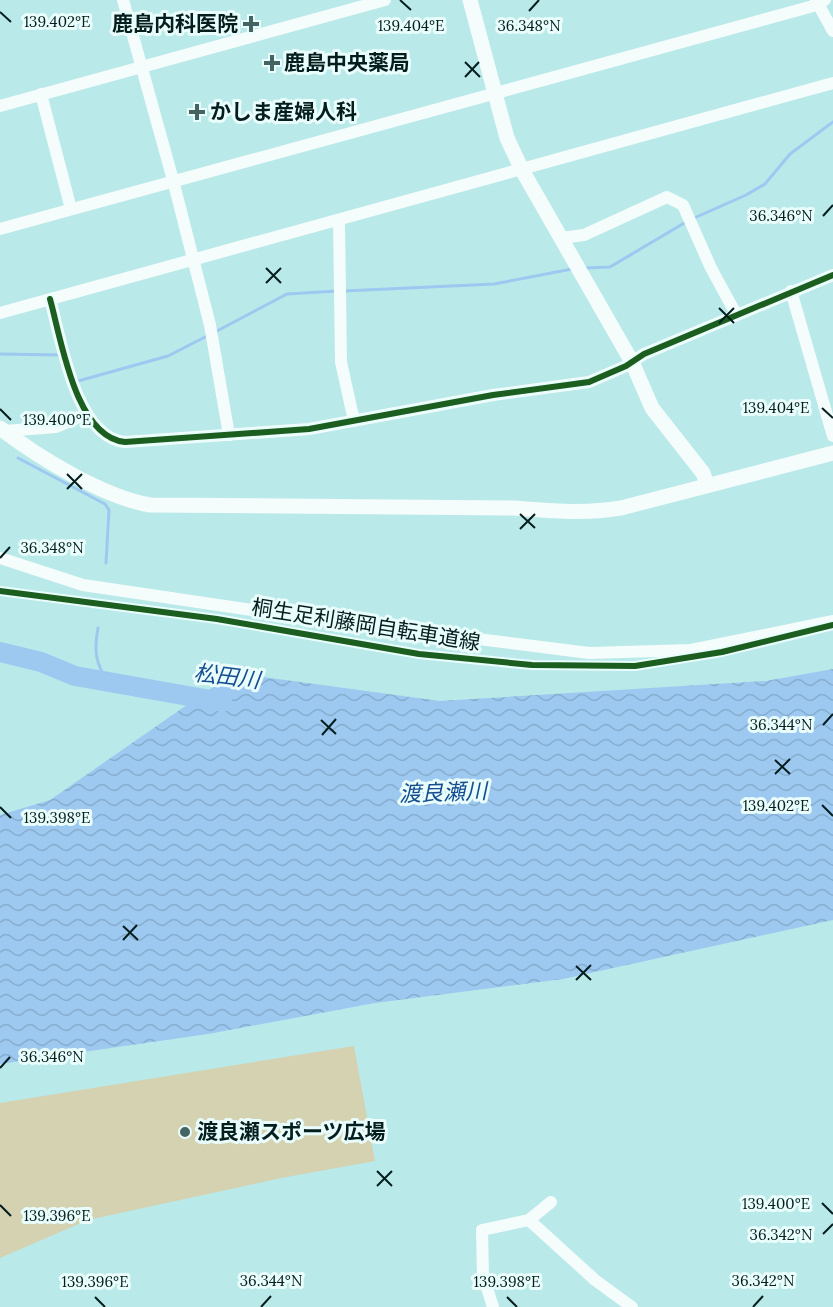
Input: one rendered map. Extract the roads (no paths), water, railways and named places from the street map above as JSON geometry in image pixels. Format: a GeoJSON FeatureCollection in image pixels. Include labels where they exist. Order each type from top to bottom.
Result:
{"type":"FeatureCollection","features":[{"type":"Feature","properties":{"kind":"street"},"geometry":{"type":"LineString","coordinates":[[123,0],[174,180],[192,261],[210,325],[230,435]]}},
{"type":"Feature","properties":{"kind":"street"},"geometry":{"type":"LineString","coordinates":[[0,106],[385,0]]}},
{"type":"Feature","properties":{"kind":"street"},"geometry":{"type":"LineString","coordinates":[[470,0],[507,138],[522,170],[632,362],[652,408],[703,473],[706,484]]}},
{"type":"Feature","properties":{"kind":"street"},"geometry":{"type":"LineString","coordinates":[[0,230],[819,2],[833,32]]}},
{"type":"Feature","properties":{"kind":"street"},"geometry":{"type":"LineString","coordinates":[[0,313],[833,83]]}},
{"type":"Feature","properties":{"kind":"street"},"geometry":{"type":"LineString","coordinates":[[41,94],[71,209]]}},
{"type":"Feature","properties":{"kind":"street"},"geometry":{"type":"LineString","coordinates":[[561,238],[584,235],[667,197],[683,205],[711,268],[736,314]]}},
{"type":"Feature","properties":{"kind":"street"},"geometry":{"type":"LineString","coordinates":[[339,220],[341,362],[354,421]]}},
{"type":"Feature","properties":{"kind":"street"},"geometry":{"type":"LineString","coordinates":[[50,299],[74,386],[86,414],[115,441],[309,429],[495,394],[589,382],[644,354],[833,275]]}},
{"type":"Feature","properties":{"kind":"street"},"geometry":{"type":"LineString","coordinates":[[791,291],[833,436]]}},
{"type":"Feature","properties":{"kind":"street"},"geometry":{"type":"LineString","coordinates":[[2,429],[56,427],[86,414]]}},
{"type":"Feature","properties":{"kind":"street"},"geometry":{"type":"LineString","coordinates":[[2,429],[42,457],[120,497],[150,506],[514,508],[584,512],[621,508],[706,484],[833,453]]}},
{"type":"Feature","properties":{"kind":"street"},"geometry":{"type":"LineString","coordinates":[[0,558],[83,585],[279,614],[590,653],[691,650],[833,621]]}},
{"type":"Feature","properties":{"kind":"street"},"geometry":{"type":"LineString","coordinates":[[493,1307],[483,1275],[482,1230],[529,1220],[551,1202]]}},
{"type":"Feature","properties":{"kind":"street"},"geometry":{"type":"LineString","coordinates":[[529,1220],[595,1280],[632,1307]]}},
{"type":"Feature","properties":{"kind":"water","name":"渡良瀬川"},"geometry":{"type":"Polygon","coordinates":[[[833,669],[833,920],[563,979],[375,1003],[208,1034],[0,1064],[0,815],[50,800],[233,673],[440,701],[766,681],[833,669]]]}},
{"type":"Feature","properties":{"kind":"waterway"},"geometry":{"type":"LineString","coordinates":[[692,219],[765,184],[790,154],[833,122]]}},
{"type":"Feature","properties":{"kind":"waterway"},"geometry":{"type":"LineString","coordinates":[[585,268],[610,267],[686,222]]}},
{"type":"Feature","properties":{"kind":"waterway"},"geometry":{"type":"LineString","coordinates":[[344,291],[494,284],[572,269]]}},
{"type":"Feature","properties":{"kind":"waterway"},"geometry":{"type":"LineString","coordinates":[[215,332],[287,294],[337,291]]}},
{"type":"Feature","properties":{"kind":"waterway"},"geometry":{"type":"LineString","coordinates":[[76,378],[78,381],[168,356],[209,335]]}},
{"type":"Feature","properties":{"kind":"waterway"},"geometry":{"type":"LineString","coordinates":[[0,354],[61,355]]}},
{"type":"Feature","properties":{"kind":"waterway"},"geometry":{"type":"LineString","coordinates":[[18,458],[105,504],[109,510],[106,563]]}},
{"type":"Feature","properties":{"kind":"waterway"},"geometry":{"type":"LineString","coordinates":[[98,628],[97,656],[100,669],[108,682]]}},
{"type":"Feature","properties":{"kind":"waterway","name":"松田川"},"geometry":{"type":"LineString","coordinates":[[0,652],[41,662],[75,676],[222,702]]}},
{"type":"Feature","properties":{"kind":"place","name":"鹿島内科医院"},"geometry":{"type":"Point","coordinates":[251,24]}},
{"type":"Feature","properties":{"kind":"place","name":"鹿島中央薬局"},"geometry":{"type":"Point","coordinates":[272,63]}},
{"type":"Feature","properties":{"kind":"place","name":"かしま産婦人科"},"geometry":{"type":"Point","coordinates":[197,112]}},
{"type":"Feature","properties":{"kind":"place","name":"渡良瀬スポーツ広場"},"geometry":{"type":"Point","coordinates":[185,1132]}}]}
